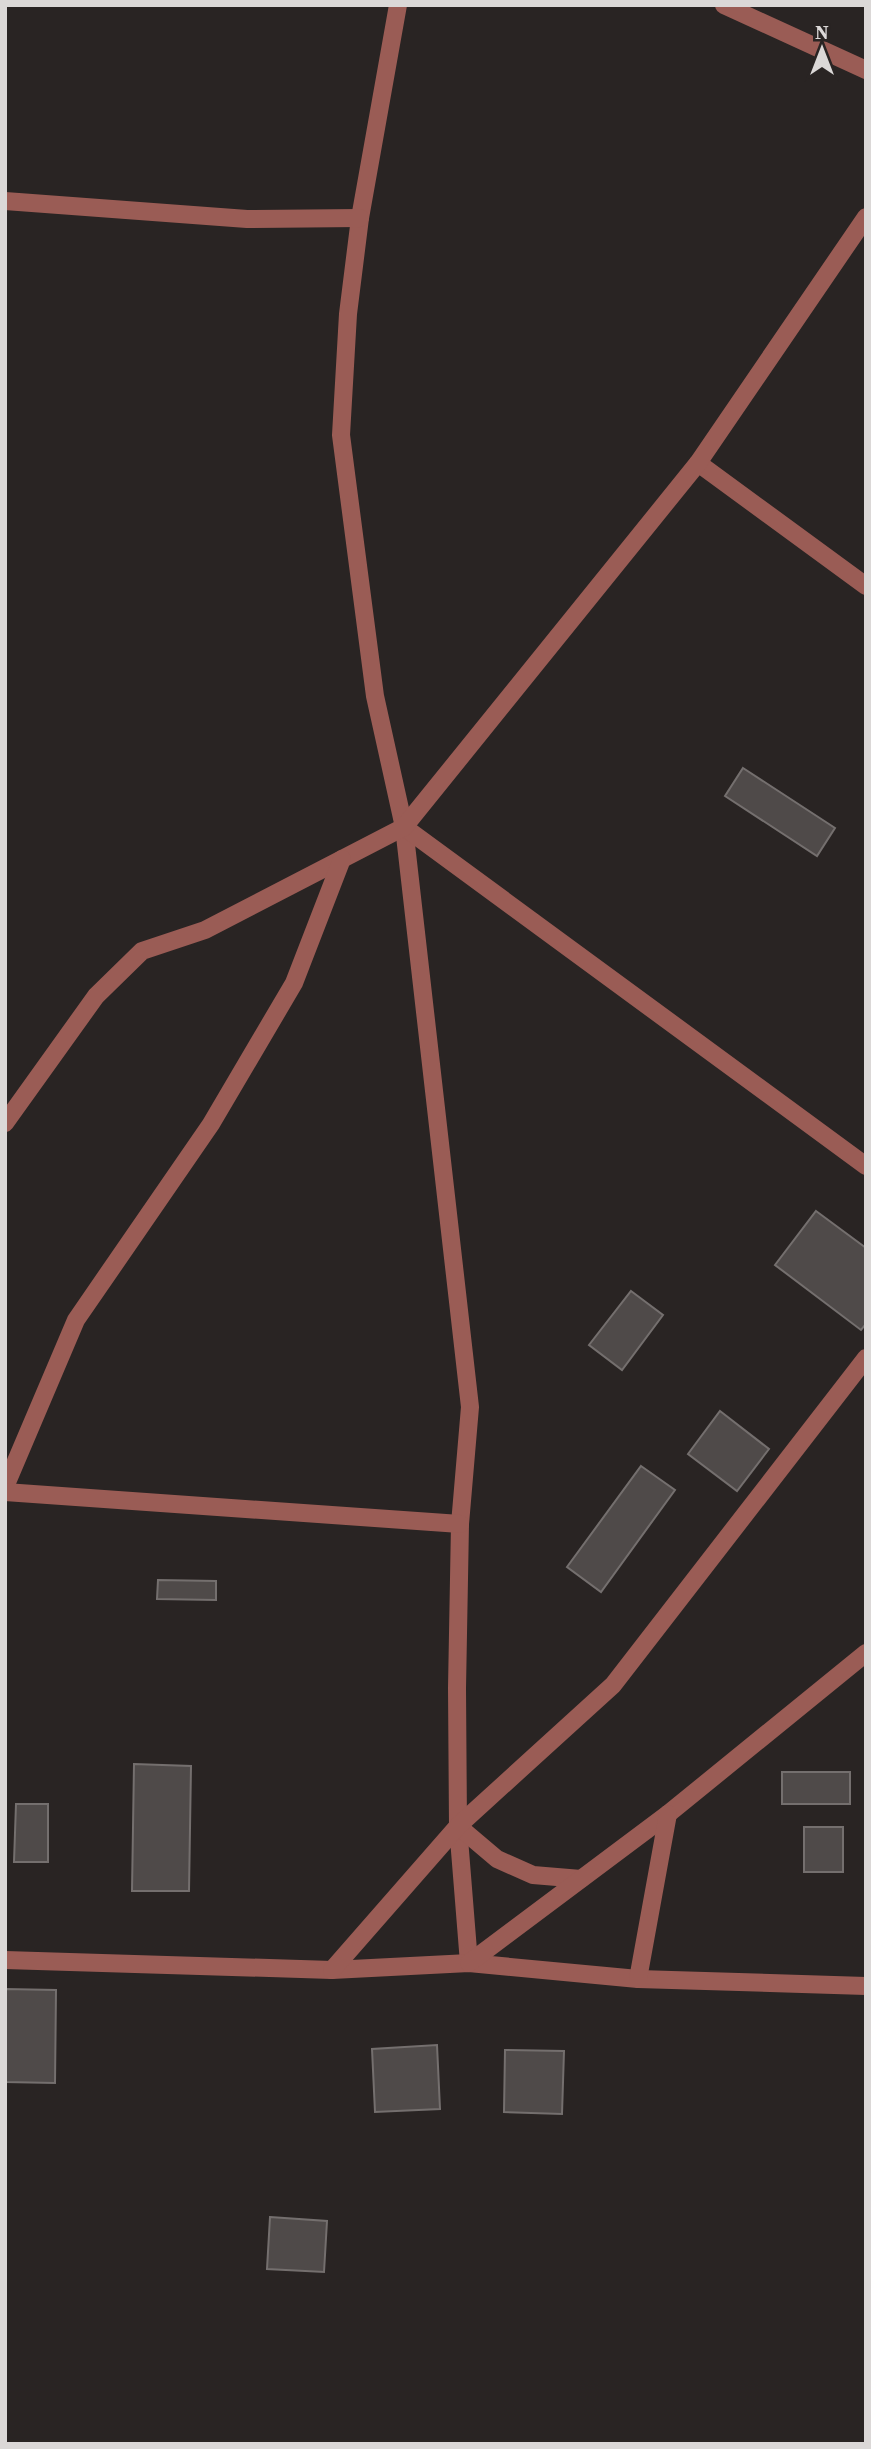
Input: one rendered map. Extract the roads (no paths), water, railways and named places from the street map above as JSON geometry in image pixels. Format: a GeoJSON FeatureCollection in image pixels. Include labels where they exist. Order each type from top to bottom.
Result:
{"type":"FeatureCollection","features":[{"type":"Feature","properties":{"kind":"street"},"geometry":{"type":"LineString","coordinates":[[398,5],[360,218],[348,314],[341,435],[375,696],[404,827],[470,1407],[460,1524],[457,1688],[458,1826],[469,1963]]}},
{"type":"Feature","properties":{"kind":"street"},"geometry":{"type":"LineString","coordinates":[[724,5],[866,70]]}},
{"type":"Feature","properties":{"kind":"street"},"geometry":{"type":"LineString","coordinates":[[5,201],[247,219],[360,218]]}},
{"type":"Feature","properties":{"kind":"street"},"geometry":{"type":"LineString","coordinates":[[5,1123],[96,996],[142,951],[205,930],[404,827],[698,463],[866,217]]}},
{"type":"Feature","properties":{"kind":"street"},"geometry":{"type":"LineString","coordinates":[[698,463],[866,586]]}},
{"type":"Feature","properties":{"kind":"street"},"geometry":{"type":"LineString","coordinates":[[404,827],[866,1166]]}},
{"type":"Feature","properties":{"kind":"street"},"geometry":{"type":"LineString","coordinates":[[342,859],[294,983],[211,1124],[76,1320],[5,1490],[460,1524]]}},
{"type":"Feature","properties":{"kind":"street"},"geometry":{"type":"LineString","coordinates":[[332,1970],[458,1826],[612,1685],[866,1358]]}},
{"type":"Feature","properties":{"kind":"street"},"geometry":{"type":"LineString","coordinates":[[469,1963],[668,1814],[866,1653]]}},
{"type":"Feature","properties":{"kind":"street"},"geometry":{"type":"LineString","coordinates":[[638,1979],[668,1814]]}},
{"type":"Feature","properties":{"kind":"street"},"geometry":{"type":"LineString","coordinates":[[458,1826],[497,1859],[533,1875],[581,1880]]}},
{"type":"Feature","properties":{"kind":"street"},"geometry":{"type":"LineString","coordinates":[[5,1960],[332,1970],[469,1963],[638,1979],[866,1986]]}}]}
